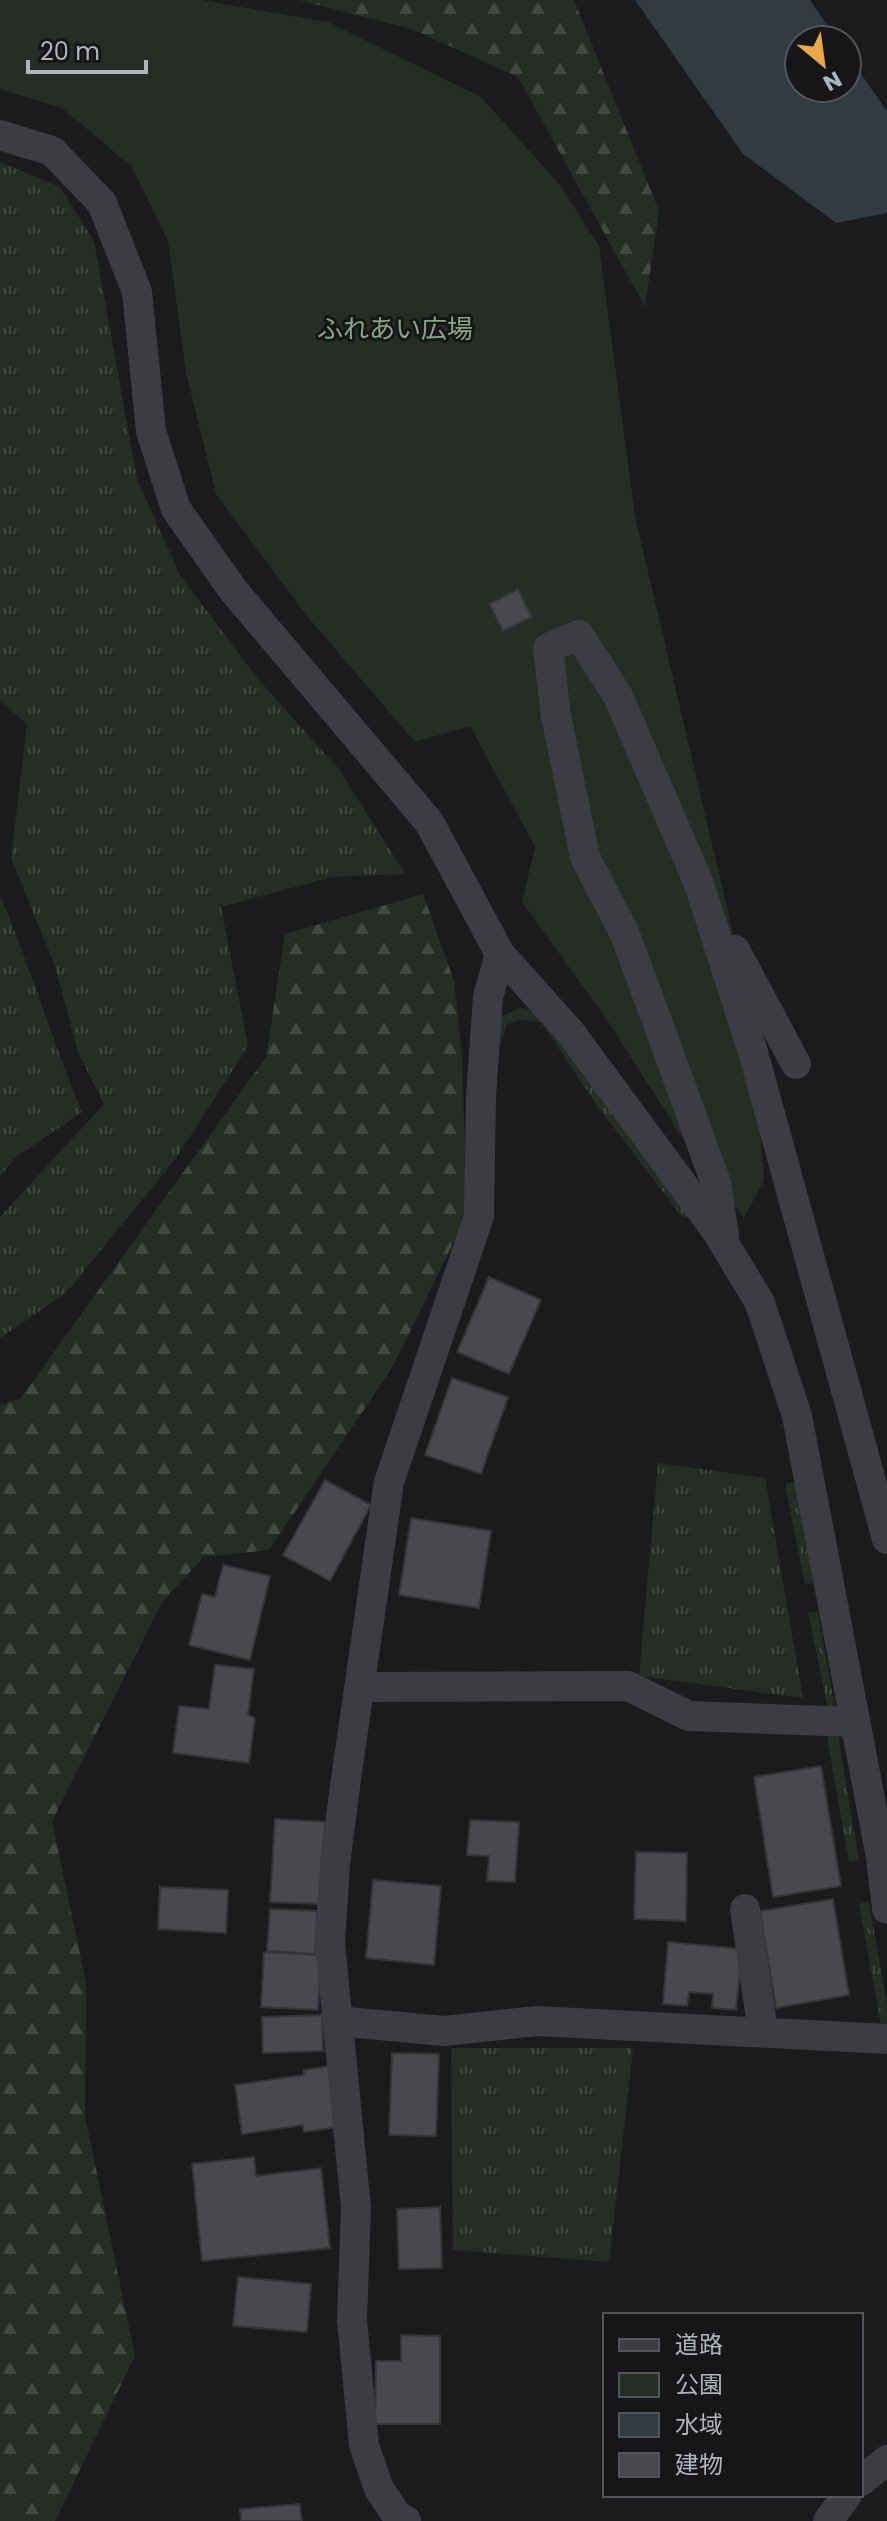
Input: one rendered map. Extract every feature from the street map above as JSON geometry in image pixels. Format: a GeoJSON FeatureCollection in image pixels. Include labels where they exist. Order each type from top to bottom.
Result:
{"type":"FeatureCollection","features":[{"type":"Feature","properties":{"kind":"street"},"geometry":{"type":"LineString","coordinates":[[0,135],[52,151],[102,203],[137,292],[151,431],[176,509],[233,590],[429,822],[500,954],[570,1032],[726,1246],[760,1303],[797,1416],[886,1890]]}},
{"type":"Feature","properties":{"kind":"street"},"geometry":{"type":"LineString","coordinates":[[726,1246],[716,1183],[624,932],[585,857],[556,716],[548,648],[579,635],[618,696],[699,884],[796,1064]]}},
{"type":"Feature","properties":{"kind":"street"},"geometry":{"type":"LineString","coordinates":[[699,884],[753,1052],[887,1539]]}},
{"type":"Feature","properties":{"kind":"street"},"geometry":{"type":"LineString","coordinates":[[406,2521],[398,2517],[379,2489],[364,2445],[352,2320],[356,2208],[330,1943],[335,1864],[389,1482],[479,1216],[481,1096],[488,997],[500,954]]}},
{"type":"Feature","properties":{"kind":"street"},"geometry":{"type":"LineString","coordinates":[[360,1687],[628,1686],[689,1716],[855,1722]]}},
{"type":"Feature","properties":{"kind":"street"},"geometry":{"type":"LineString","coordinates":[[745,1909],[763,2032]]}},
{"type":"Feature","properties":{"kind":"street"},"geometry":{"type":"LineString","coordinates":[[337,2021],[444,2031],[537,2021],[887,2039]]}},
{"type":"Feature","properties":{"kind":"street"},"geometry":{"type":"LineString","coordinates":[[863,2479],[887,2460]]}},
{"type":"Feature","properties":{"kind":"street"},"geometry":{"type":"LineString","coordinates":[[828,2521],[846,2497]]}},
{"type":"Feature","properties":{"kind":"green space","name":"ふれあい広場"},"geometry":{"type":"Polygon","coordinates":[[[0,0],[201,0],[328,22],[481,97],[560,185],[599,246],[635,516],[750,1006],[764,1180],[744,1218],[680,1134],[605,1017],[522,902],[535,847],[470,726],[415,742],[306,615],[216,494],[186,373],[168,241],[132,167],[62,108],[0,89],[0,0]]]}},
{"type":"Feature","properties":{"kind":"green space"},"geometry":{"type":"Polygon","coordinates":[[[299,0],[574,0],[659,211],[645,307],[518,77],[414,30],[299,0]]]}},
{"type":"Feature","properties":{"kind":"green space"},"geometry":{"type":"Polygon","coordinates":[[[0,162],[60,187],[94,241],[137,479],[180,575],[257,678],[338,768],[405,874],[332,877],[221,907],[248,1046],[177,1157],[66,1293],[0,1338],[0,1217],[104,1104],[78,1052],[55,966],[11,858],[27,724],[0,701],[0,162]]]}},
{"type":"Feature","properties":{"kind":"green space"},"geometry":{"type":"Polygon","coordinates":[[[423,894],[454,981],[462,1057],[467,1215],[392,1368],[269,1550],[204,1557],[162,1602],[52,1821],[86,1983],[85,2116],[135,2356],[55,2521],[0,2521],[0,1405],[21,1398],[266,1057],[285,934],[423,894]]]}},
{"type":"Feature","properties":{"kind":"green space"},"geometry":{"type":"Polygon","coordinates":[[[0,896],[82,1112],[16,1157],[0,1177],[0,896]]]}},
{"type":"Feature","properties":{"kind":"green space"},"geometry":{"type":"Polygon","coordinates":[[[520,1008],[542,1011],[693,1214],[683,1218],[598,1107],[541,1022],[520,1020],[507,1024],[501,1044],[493,1043],[499,1017],[520,1008]]]}},
{"type":"Feature","properties":{"kind":"green space"},"geometry":{"type":"Polygon","coordinates":[[[658,1463],[765,1478],[803,1698],[639,1676],[658,1463]]]}},
{"type":"Feature","properties":{"kind":"green space"},"geometry":{"type":"Polygon","coordinates":[[[795,1482],[815,1583],[805,1585],[785,1484],[795,1482]]]}},
{"type":"Feature","properties":{"kind":"green space"},"geometry":{"type":"Polygon","coordinates":[[[808,1612],[818,1612],[835,1708],[828,1709],[808,1612]]]}},
{"type":"Feature","properties":{"kind":"green space"},"geometry":{"type":"Polygon","coordinates":[[[838,1735],[859,1860],[849,1862],[827,1737],[838,1735]]]}},
{"type":"Feature","properties":{"kind":"green space"},"geometry":{"type":"Polygon","coordinates":[[[869,1902],[887,2005],[887,2024],[881,2025],[859,1904],[869,1902]]]}},
{"type":"Feature","properties":{"kind":"green space"},"geometry":{"type":"Polygon","coordinates":[[[451,2048],[633,2048],[609,2262],[453,2250],[451,2048]]]}},
{"type":"Feature","properties":{"kind":"water"},"geometry":{"type":"Polygon","coordinates":[[[635,0],[810,0],[826,24],[783,24],[783,104],[863,104],[863,77],[887,111],[887,213],[836,223],[743,154],[635,0]]]}},
{"type":"Feature","properties":{"kind":"building"},"geometry":{"type":"Polygon","coordinates":[[[518,589],[532,617],[503,631],[489,604],[518,589]]]}},
{"type":"Feature","properties":{"kind":"building"},"geometry":{"type":"Polygon","coordinates":[[[489,1277],[541,1300],[509,1374],[457,1352],[489,1277]]]}},
{"type":"Feature","properties":{"kind":"building"},"geometry":{"type":"Polygon","coordinates":[[[452,1378],[508,1397],[481,1474],[425,1455],[452,1378]]]}},
{"type":"Feature","properties":{"kind":"building"},"geometry":{"type":"Polygon","coordinates":[[[325,1480],[371,1505],[330,1581],[283,1555],[325,1480]]]}},
{"type":"Feature","properties":{"kind":"building"},"geometry":{"type":"Polygon","coordinates":[[[411,1518],[491,1531],[479,1608],[399,1595],[411,1518]]]}},
{"type":"Feature","properties":{"kind":"building"},"geometry":{"type":"Polygon","coordinates":[[[223,1565],[270,1576],[250,1660],[189,1645],[202,1594],[215,1597],[223,1565]]]}},
{"type":"Feature","properties":{"kind":"building"},"geometry":{"type":"Polygon","coordinates":[[[215,1665],[254,1669],[248,1715],[255,1718],[249,1763],[173,1753],[179,1706],[209,1709],[215,1665]]]}},
{"type":"Feature","properties":{"kind":"building"},"geometry":{"type":"Polygon","coordinates":[[[821,1766],[841,1886],[773,1897],[754,1777],[821,1766]]]}},
{"type":"Feature","properties":{"kind":"building"},"geometry":{"type":"Polygon","coordinates":[[[275,1819],[325,1822],[320,1904],[270,1902],[275,1819]]]}},
{"type":"Feature","properties":{"kind":"building"},"geometry":{"type":"Polygon","coordinates":[[[470,1820],[519,1822],[515,1882],[487,1881],[489,1856],[467,1855],[470,1820]]]}},
{"type":"Feature","properties":{"kind":"building"},"geometry":{"type":"Polygon","coordinates":[[[636,1852],[687,1853],[686,1921],[634,1919],[636,1852]]]}},
{"type":"Feature","properties":{"kind":"building"},"geometry":{"type":"Polygon","coordinates":[[[373,1880],[441,1886],[434,1965],[366,1958],[373,1880]]]}},
{"type":"Feature","properties":{"kind":"building"},"geometry":{"type":"Polygon","coordinates":[[[160,1887],[228,1890],[226,1933],[158,1929],[160,1887]]]}},
{"type":"Feature","properties":{"kind":"building"},"geometry":{"type":"Polygon","coordinates":[[[833,1899],[849,1995],[776,2008],[760,1911],[833,1899]]]}},
{"type":"Feature","properties":{"kind":"building"},"geometry":{"type":"Polygon","coordinates":[[[270,1909],[317,1911],[315,1954],[267,1951],[270,1909]]]}},
{"type":"Feature","properties":{"kind":"building"},"geometry":{"type":"Polygon","coordinates":[[[668,1942],[742,1949],[736,2010],[712,2008],[713,1994],[689,1992],[687,2006],[663,2004],[668,1942]]]}},
{"type":"Feature","properties":{"kind":"building"},"geometry":{"type":"Polygon","coordinates":[[[264,1952],[321,1955],[318,2010],[261,2007],[264,1952]]]}},
{"type":"Feature","properties":{"kind":"building"},"geometry":{"type":"Polygon","coordinates":[[[322,2015],[323,2051],[263,2053],[262,2017],[322,2015]]]}},
{"type":"Feature","properties":{"kind":"building"},"geometry":{"type":"Polygon","coordinates":[[[392,2053],[439,2054],[436,2136],[389,2135],[392,2053]]]}},
{"type":"Feature","properties":{"kind":"building"},"geometry":{"type":"Polygon","coordinates":[[[337,2065],[346,2126],[304,2132],[303,2125],[242,2134],[235,2085],[304,2075],[304,2070],[337,2065]]]}},
{"type":"Feature","properties":{"kind":"building"},"geometry":{"type":"Polygon","coordinates":[[[254,2157],[256,2176],[321,2168],[330,2248],[202,2261],[192,2164],[254,2157]]]}},
{"type":"Feature","properties":{"kind":"building"},"geometry":{"type":"Polygon","coordinates":[[[440,2207],[442,2268],[399,2269],[397,2209],[440,2207]]]}},
{"type":"Feature","properties":{"kind":"building"},"geometry":{"type":"Polygon","coordinates":[[[238,2277],[311,2284],[307,2332],[233,2326],[238,2277]]]}},
{"type":"Feature","properties":{"kind":"building"},"geometry":{"type":"Polygon","coordinates":[[[401,2335],[440,2336],[440,2424],[375,2424],[376,2361],[401,2361],[401,2335]]]}},
{"type":"Feature","properties":{"kind":"building"},"geometry":{"type":"Polygon","coordinates":[[[300,2504],[302,2521],[241,2521],[240,2509],[300,2504]]]}}]}
